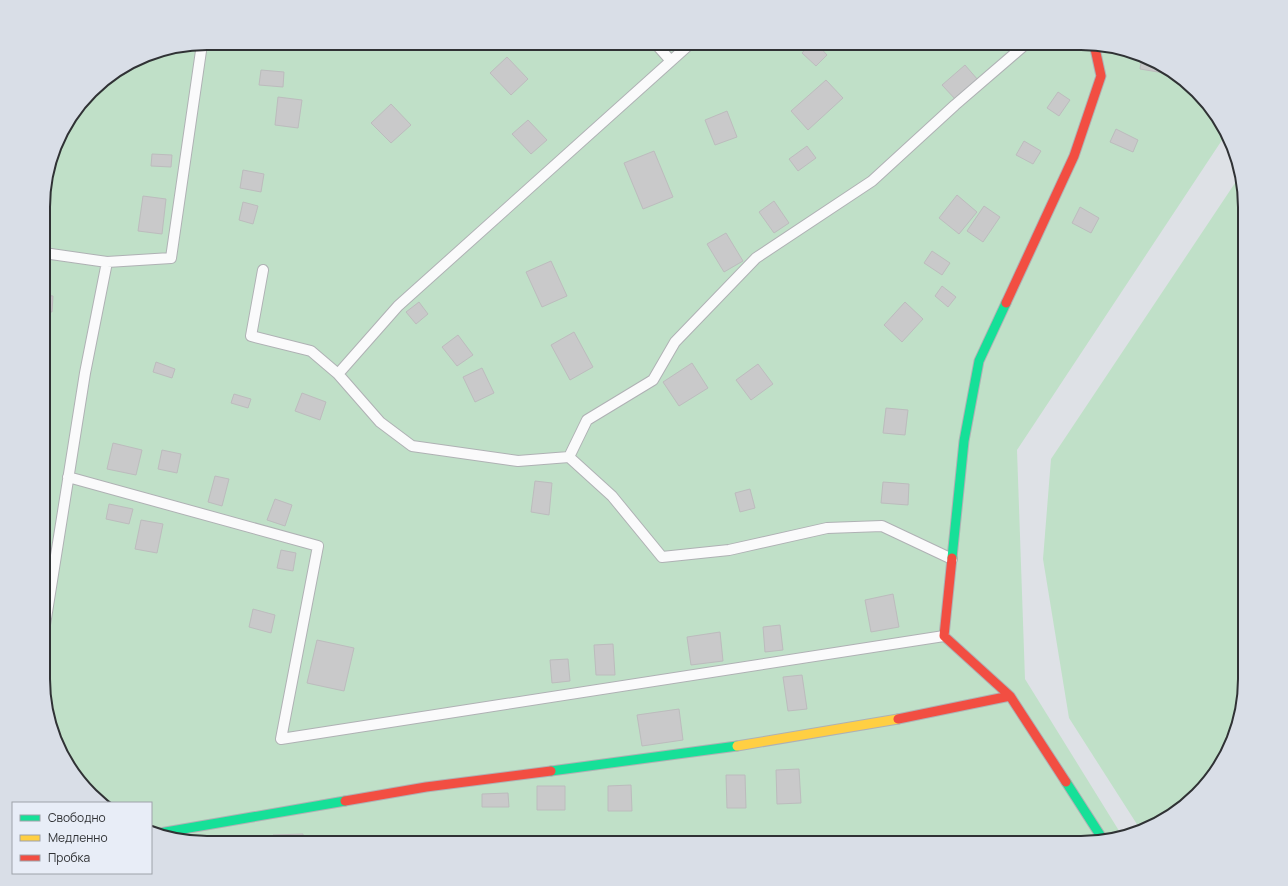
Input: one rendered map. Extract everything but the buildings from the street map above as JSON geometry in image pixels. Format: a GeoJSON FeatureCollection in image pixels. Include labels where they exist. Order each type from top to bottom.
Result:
{"type":"FeatureCollection","features":[{"type":"Feature","properties":{"kind":"street"},"geometry":{"type":"LineString","coordinates":[[1095,50],[1100,76],[1074,156],[979,361],[964,442],[944,636],[1010,696],[1100,835]]}},
{"type":"Feature","properties":{"kind":"street"},"geometry":{"type":"LineString","coordinates":[[169,831],[426,787],[703,751],[880,723],[1010,696]]}},
{"type":"Feature","properties":{"kind":"lane"},"geometry":{"type":"LineString","coordinates":[[50,254],[107,262],[171,258],[201,50]]}},
{"type":"Feature","properties":{"kind":"lane"},"geometry":{"type":"LineString","coordinates":[[661,50],[671,61]]}},
{"type":"Feature","properties":{"kind":"lane"},"geometry":{"type":"LineString","coordinates":[[338,374],[398,306],[683,50]]}},
{"type":"Feature","properties":{"kind":"lane"},"geometry":{"type":"LineString","coordinates":[[569,457],[587,420],[653,380],[675,342],[756,258],[872,181],[955,105],[1019,50]]}},
{"type":"Feature","properties":{"kind":"lane"},"geometry":{"type":"LineString","coordinates":[[50,592],[85,373],[107,262]]}},
{"type":"Feature","properties":{"kind":"lane"},"geometry":{"type":"LineString","coordinates":[[263,270],[251,336],[311,351],[338,374],[380,422],[412,446],[518,461],[569,457],[612,496],[662,557],[729,550],[826,528],[882,526],[952,559]]}},
{"type":"Feature","properties":{"kind":"lane"},"geometry":{"type":"LineString","coordinates":[[68,477],[318,546],[281,739],[944,636]]}},
{"type":"Feature","properties":{"kind":"green space"},"geometry":{"type":"Polygon","coordinates":[[[197,50],[1091,50],[1131,58],[1168,76],[1192,96],[1206,112],[1223,139],[1017,450],[1025,679],[1119,831],[1091,836],[197,836],[167,831],[152,826],[152,802],[110,802],[96,790],[82,774],[66,748],[55,719],[50,689],[50,197],[58,157],[76,120],[96,96],[120,76],[157,58],[197,50]]]}},
{"type":"Feature","properties":{"kind":"green space"},"geometry":{"type":"Polygon","coordinates":[[[1236,182],[1238,197],[1237,699],[1233,719],[1226,739],[1212,766],[1206,774],[1192,790],[1176,804],[1168,810],[1138,825],[1069,718],[1043,559],[1051,459],[1236,182]]]}},
{"type":"Feature","properties":{"kind":"traffic: fast"},"geometry":{"type":"LineString","coordinates":[[952,558],[964,441],[979,361],[1006,303]]}},
{"type":"Feature","properties":{"kind":"traffic: fast"},"geometry":{"type":"LineString","coordinates":[[551,771],[737,746]]}},
{"type":"Feature","properties":{"kind":"traffic: fast"},"geometry":{"type":"LineString","coordinates":[[1066,782],[1100,835]]}},
{"type":"Feature","properties":{"kind":"traffic: fast"},"geometry":{"type":"LineString","coordinates":[[169,831],[345,801]]}},
{"type":"Feature","properties":{"kind":"traffic: slow"},"geometry":{"type":"LineString","coordinates":[[737,746],[898,719]]}},
{"type":"Feature","properties":{"kind":"traffic: jam"},"geometry":{"type":"LineString","coordinates":[[1006,303],[1074,156],[1101,76],[1095,50]]}},
{"type":"Feature","properties":{"kind":"traffic: jam"},"geometry":{"type":"LineString","coordinates":[[952,558],[944,636],[1010,696],[1066,782]]}},
{"type":"Feature","properties":{"kind":"traffic: jam"},"geometry":{"type":"LineString","coordinates":[[898,719],[1010,696]]}},
{"type":"Feature","properties":{"kind":"traffic: jam"},"geometry":{"type":"LineString","coordinates":[[345,801],[426,787],[551,771]]}}]}
